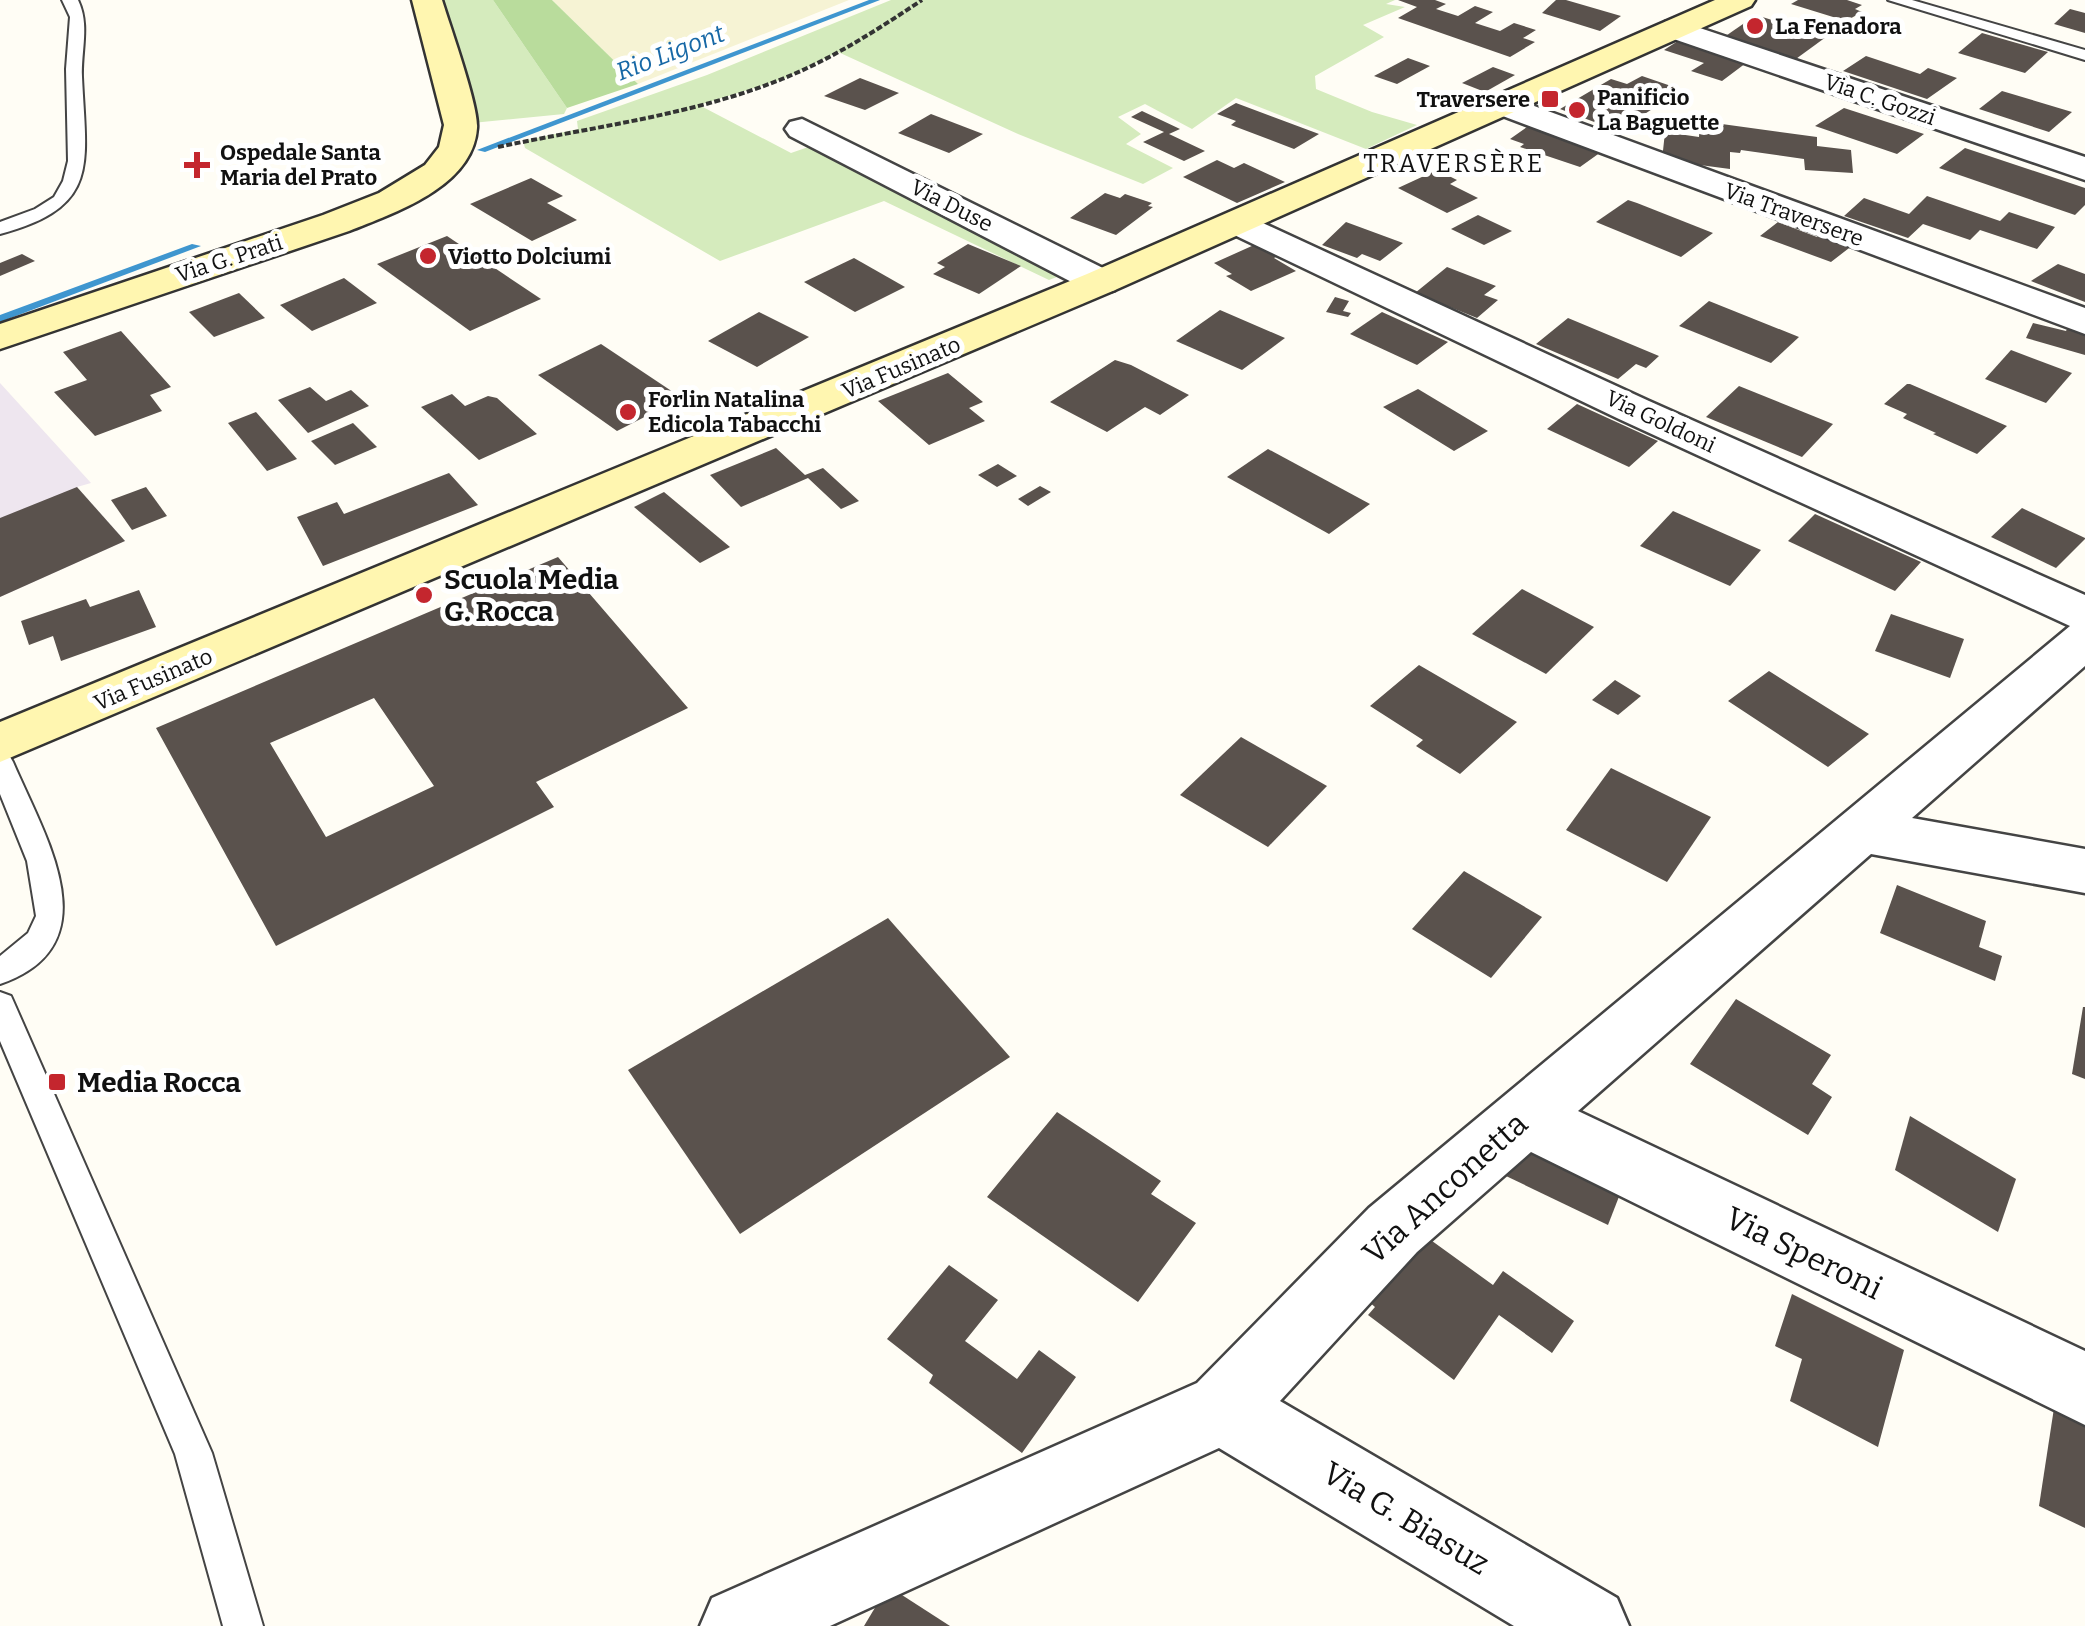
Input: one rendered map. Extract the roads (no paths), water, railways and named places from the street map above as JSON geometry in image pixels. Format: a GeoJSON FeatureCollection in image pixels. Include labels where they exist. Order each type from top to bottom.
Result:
{"type":"FeatureCollection","features":[{"type":"Feature","properties":{"kind":"main road","name":"Via G. Prati"},"geometry":{"type":"LineString","coordinates":[[0,338],[369,210],[411,190],[448,161],[456,148],[461,125],[428,0]]}},
{"type":"Feature","properties":{"kind":"main road","name":"Via Fusinato"},"geometry":{"type":"LineString","coordinates":[[0,743],[1101,282],[1740,0]]}},
{"type":"Feature","properties":{"kind":"street","name":"Via C. Gozzi"},"geometry":{"type":"LineString","coordinates":[[1676,30],[2085,169]]}},
{"type":"Feature","properties":{"kind":"street","name":"Via Traversere"},"geometry":{"type":"LineString","coordinates":[[1504,105],[2085,322]]}},
{"type":"Feature","properties":{"kind":"street","name":"Via Duse"},"geometry":{"type":"LineString","coordinates":[[802,129],[1101,282]]}},
{"type":"Feature","properties":{"kind":"street","name":"Via Goldoni"},"geometry":{"type":"LineString","coordinates":[[1239,223],[1634,410],[2085,614]]}},
{"type":"Feature","properties":{"kind":"street","name":"Via Anconetta"},"geometry":{"type":"LineString","coordinates":[[740,1626],[1224,1409],[1393,1230],[2085,638]]}},
{"type":"Feature","properties":{"kind":"street"},"geometry":{"type":"LineString","coordinates":[[1858,830],[2085,871]]}},
{"type":"Feature","properties":{"kind":"street","name":"Via Speroni"},"geometry":{"type":"LineString","coordinates":[[1524,1118],[2085,1390]]}},
{"type":"Feature","properties":{"kind":"street","name":"Via G. Biasuz"},"geometry":{"type":"LineString","coordinates":[[1224,1409],[1589,1626]]}},
{"type":"Feature","properties":{"kind":"lane"},"geometry":{"type":"LineString","coordinates":[[0,228],[61,200],[72,181],[77,161],[74,69],[78,17],[70,0]]}},
{"type":"Feature","properties":{"kind":"lane"},"geometry":{"type":"LineString","coordinates":[[1896,0],[2085,55]]}},
{"type":"Feature","properties":{"kind":"lane"},"geometry":{"type":"LineString","coordinates":[[0,762],[42,863],[51,916],[35,948],[0,972]]}},
{"type":"Feature","properties":{"kind":"lane"},"geometry":{"type":"LineString","coordinates":[[0,1005],[193,1453],[242,1626]]}},
{"type":"Feature","properties":{"kind":"waterway","name":"Rio Ligont"},"geometry":{"type":"LineString","coordinates":[[482,150],[876,0]]}},
{"type":"Feature","properties":{"kind":"waterway","name":"Rio Ligont"},"geometry":{"type":"LineString","coordinates":[[0,319],[196,246]]}},
{"type":"Feature","properties":{"kind":"place","name":"La Fenadora"},"geometry":{"type":"Point","coordinates":[1755,26]}},
{"type":"Feature","properties":{"kind":"place","name":"Traversere"},"geometry":{"type":"Point","coordinates":[1550,99]}},
{"type":"Feature","properties":{"kind":"place","name":"Panificio La Baguette"},"geometry":{"type":"Point","coordinates":[1577,110]}},
{"type":"Feature","properties":{"kind":"place","name":"Ospedale Santa Maria del Prato"},"geometry":{"type":"Point","coordinates":[197,165]}},
{"type":"Feature","properties":{"kind":"place","name":"Viotto Dolciumi"},"geometry":{"type":"Point","coordinates":[428,256]}},
{"type":"Feature","properties":{"kind":"place","name":"Forlin Natalina Edicola Tabacchi"},"geometry":{"type":"Point","coordinates":[628,412]}},
{"type":"Feature","properties":{"kind":"place","name":"Scuola Media G. Rocca"},"geometry":{"type":"Point","coordinates":[424,595]}},
{"type":"Feature","properties":{"kind":"place","name":"Media Rocca"},"geometry":{"type":"Point","coordinates":[57,1082]}},
{"type":"Feature","properties":{"kind":"district","name":"TRAVERSÈRE"},"geometry":{"type":"Point","coordinates":[1454,163]}}]}
